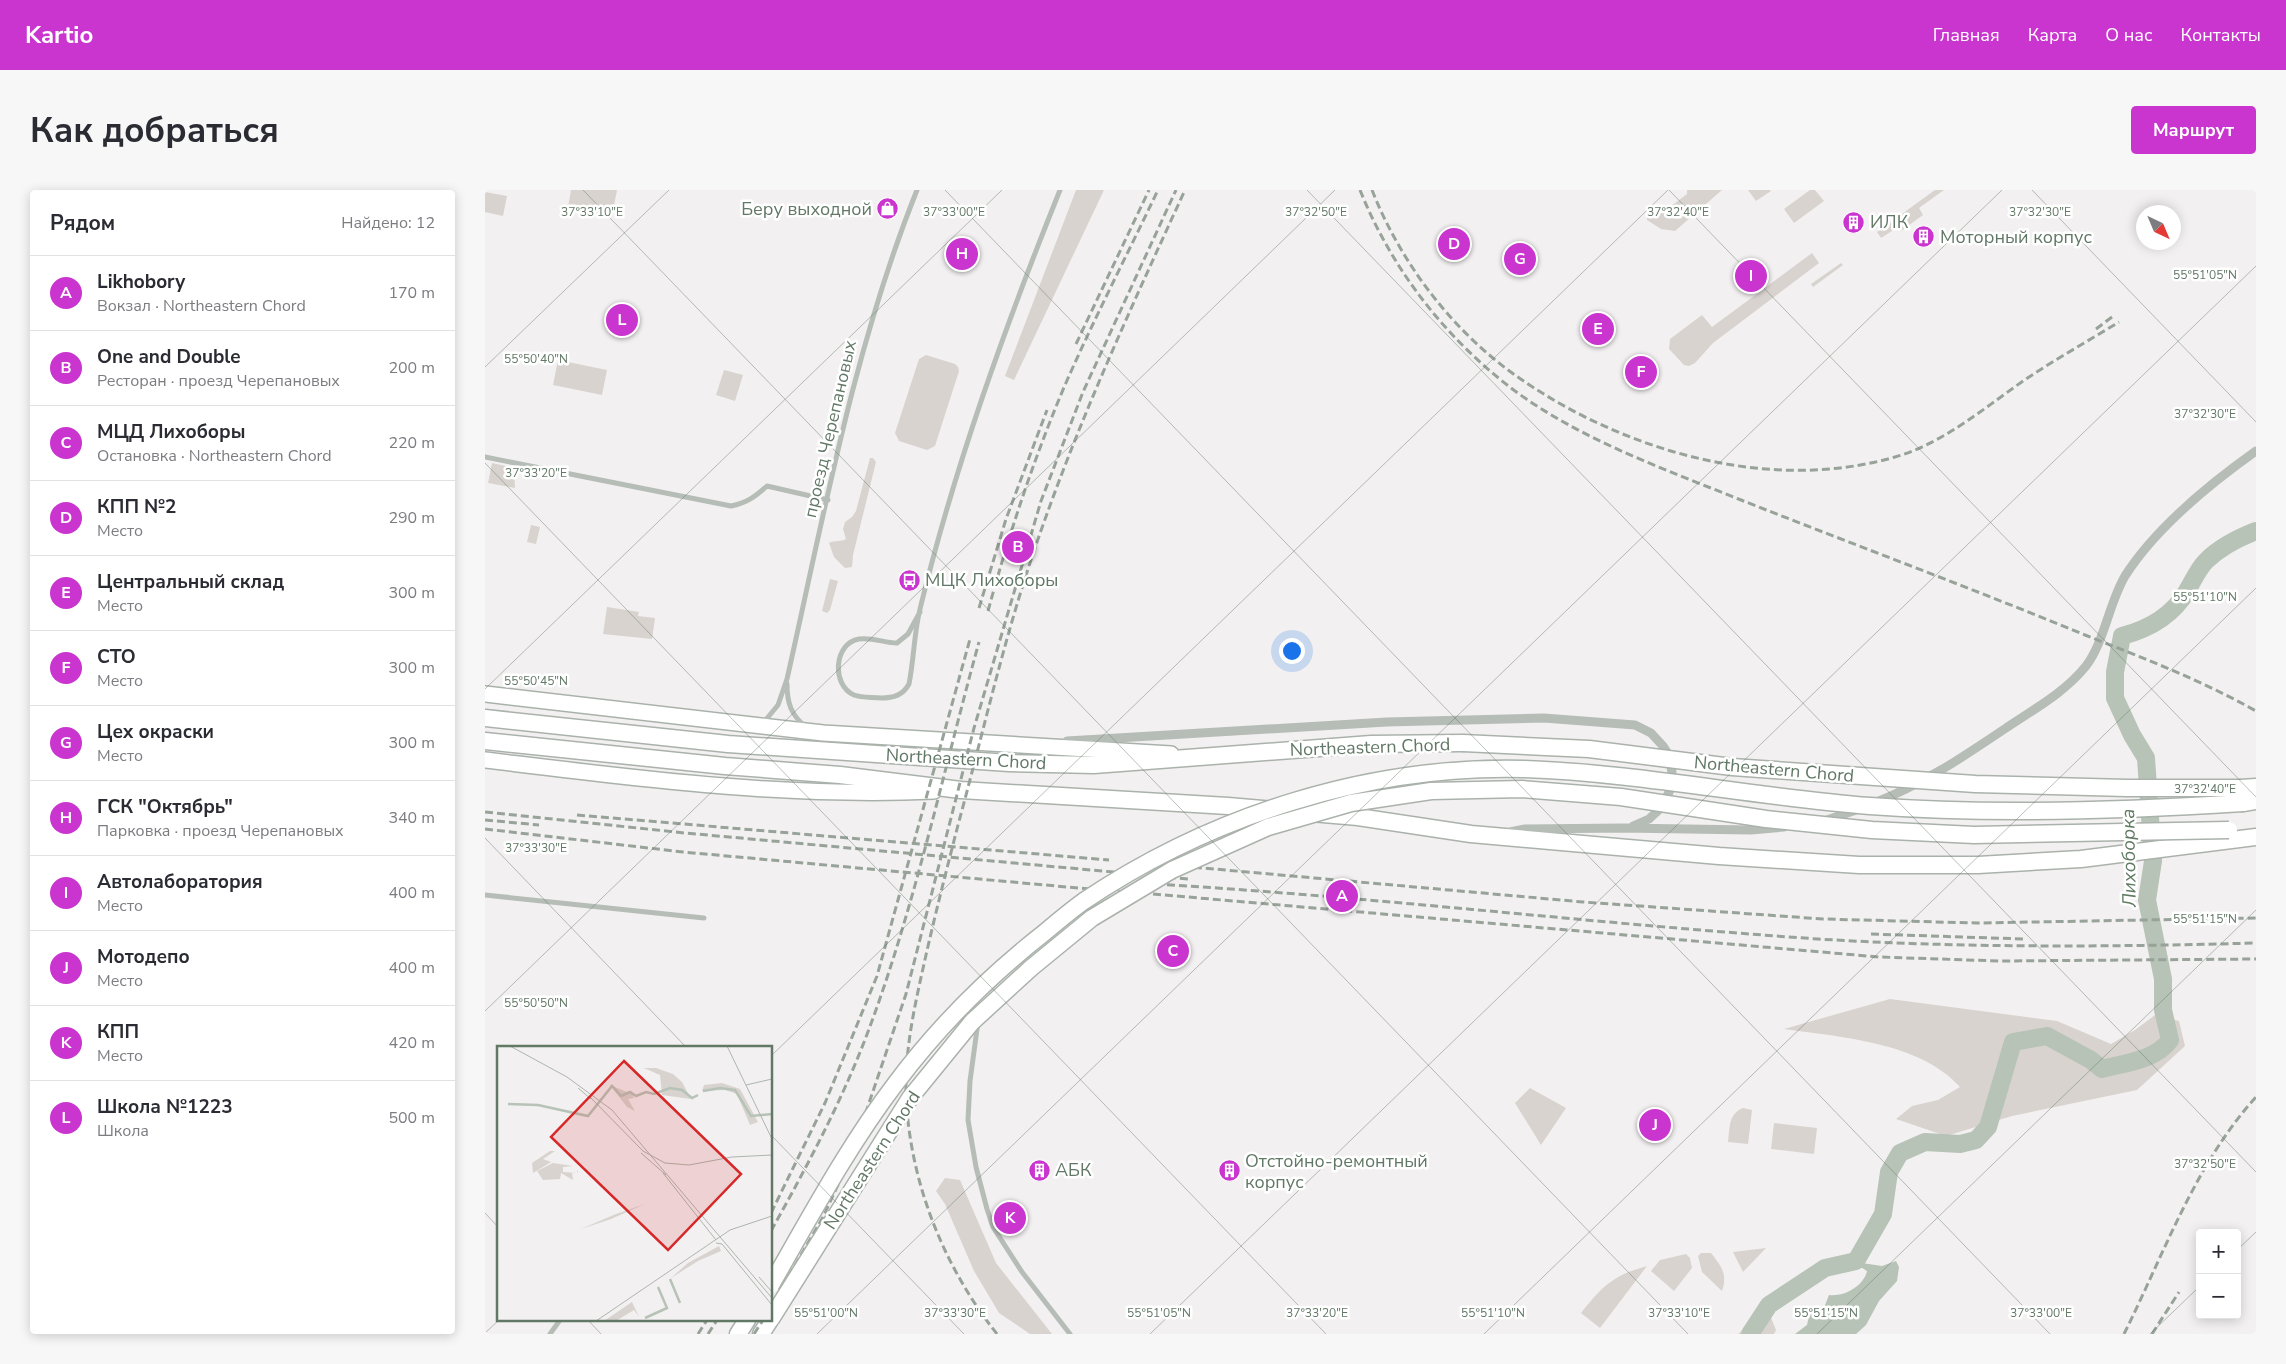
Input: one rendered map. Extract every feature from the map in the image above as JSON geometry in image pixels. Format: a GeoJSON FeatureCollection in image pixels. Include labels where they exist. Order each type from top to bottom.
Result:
{"type":"FeatureCollection","features":[{"type":"Feature","properties":{"kind":"main road"},"geometry":{"type":"LineString","coordinates":[[485,694],[823,733],[1098,748],[1212,757]]}},
{"type":"Feature","properties":{"kind":"main road","name":"Northeastern Chord"},"geometry":{"type":"LineString","coordinates":[[485,718],[728,744],[930,759],[1094,764],[1212,757],[1371,744],[1463,743],[1589,749],[1732,767],[1955,782],[2127,788],[2249,795]]}},
{"type":"Feature","properties":{"kind":"main road","name":"Northeastern Chord"},"geometry":{"type":"LineString","coordinates":[[485,741],[725,766],[840,775],[961,790],[1228,806],[1339,815],[1491,836],[1719,856],[1859,865],[1978,865],[2081,859],[2229,835],[2256,828]]}},
{"type":"Feature","properties":{"kind":"main road"},"geometry":{"type":"LineString","coordinates":[[485,760],[764,791],[888,793],[961,790]]}},
{"type":"Feature","properties":{"kind":"main road","name":"Northeastern Chord"},"geometry":{"type":"LineString","coordinates":[[773,1282],[834,1176],[895,1084],[960,1008],[1018,953],[1082,902],[1164,853],[1260,812],[1343,787],[1424,774],[1522,769],[1624,777],[1872,806],[2052,811],[2176,808],[2249,795]]}},
{"type":"Feature","properties":{"kind":"main road","name":"Northeastern Chord"},"geometry":{"type":"LineString","coordinates":[[773,1317],[910,1098],[972,1022],[1031,968],[1092,918],[1172,870],[1268,827],[1351,803],[1431,791],[1522,790],[1621,797],[1765,819],[1872,830],[1974,835],[2229,835],[2256,837]]}},
{"type":"Feature","properties":{"kind":"main road"},"geometry":{"type":"LineString","coordinates":[[738,1334],[746,1322]]}},
{"type":"Feature","properties":{"kind":"main road","name":"Northeastern Chord"},"geometry":{"type":"LineString","coordinates":[[761,1334],[770,1322]]}},
{"type":"Feature","properties":{"kind":"street","name":"проезд Черепановых"},"geometry":{"type":"LineString","coordinates":[[751,725],[763,723],[773,713],[778,705],[787,679],[868,331],[900,232],[917,190]]}},
{"type":"Feature","properties":{"kind":"street"},"geometry":{"type":"LineString","coordinates":[[919,612],[908,634],[897,643],[858,639],[848,644],[841,651],[838,671],[841,683],[849,692],[860,696],[889,698],[905,691],[909,684],[919,612],[946,511],[974,419],[1002,338],[1060,190]]}},
{"type":"Feature","properties":{"kind":"street"},"geometry":{"type":"LineString","coordinates":[[1491,836],[1525,829],[1751,830],[1830,820],[1887,798],[1955,762],[2070,685],[2088,664],[2113,600],[2126,575],[2152,543],[2186,507],[2256,451]]}},
{"type":"Feature","properties":{"kind":"street"},"geometry":{"type":"LineString","coordinates":[[485,457],[731,506],[744,503],[756,496],[767,486],[828,500]]}},
{"type":"Feature","properties":{"kind":"street","name":"проезд Черепановых"},"geometry":{"type":"LineString","coordinates":[[787,679],[787,697],[793,715],[808,728],[823,733]]}},
{"type":"Feature","properties":{"kind":"street"},"geometry":{"type":"LineString","coordinates":[[1005,744],[1141,738],[1273,727],[1387,722],[1544,718],[1635,725],[1651,733],[1663,746],[1671,763],[1672,781],[1667,799],[1656,814],[1641,824],[1623,828]]}},
{"type":"Feature","properties":{"kind":"street"},"geometry":{"type":"LineString","coordinates":[[485,895],[703,918]]}},
{"type":"Feature","properties":{"kind":"street"},"geometry":{"type":"LineString","coordinates":[[982,997],[983,987]]}},
{"type":"Feature","properties":{"kind":"street"},"geometry":{"type":"LineString","coordinates":[[981,1006],[970,1081],[968,1120],[976,1167],[985,1201],[993,1227],[1004,1246],[1070,1334]]}},
{"type":"Feature","properties":{"kind":"street"},"geometry":{"type":"LineString","coordinates":[[550,1334],[558,1322]]}},
{"type":"Feature","properties":{"kind":"shaded area"},"geometry":{"type":"Polygon","coordinates":[[[571,190],[617,190],[612,216],[568,207],[571,190]]]}},
{"type":"Feature","properties":{"kind":"shaded area"},"geometry":{"type":"Polygon","coordinates":[[[1076,190],[1104,190],[1014,380],[1005,376],[1076,190]]]}},
{"type":"Feature","properties":{"kind":"shaded area"},"geometry":{"type":"Polygon","coordinates":[[[1687,190],[1722,190],[1675,231],[1661,229],[1647,220],[1647,214],[1654,208],[1662,213],[1687,194],[1687,190]]]}},
{"type":"Feature","properties":{"kind":"shaded area"},"geometry":{"type":"Polygon","coordinates":[[[1748,190],[1770,190],[1771,191],[1756,201],[1748,190]]]}},
{"type":"Feature","properties":{"kind":"shaded area"},"geometry":{"type":"Polygon","coordinates":[[[1810,190],[1815,190],[1824,201],[1794,223],[1784,209],[1810,190]]]}},
{"type":"Feature","properties":{"kind":"shaded area"},"geometry":{"type":"Polygon","coordinates":[[[1935,190],[1944,190],[1919,208],[1923,215],[1901,231],[1898,227],[1881,238],[1877,232],[1935,190]]]}},
{"type":"Feature","properties":{"kind":"shaded area"},"geometry":{"type":"Polygon","coordinates":[[[485,192],[507,196],[503,216],[485,212],[485,192]]]}},
{"type":"Feature","properties":{"kind":"shaded area"},"geometry":{"type":"Polygon","coordinates":[[[1812,253],[1819,263],[1713,343],[1695,363],[1689,366],[1684,365],[1669,349],[1670,339],[1702,315],[1712,327],[1812,253]]]}},
{"type":"Feature","properties":{"kind":"shaded area"},"geometry":{"type":"Polygon","coordinates":[[[1841,263],[1843,265],[1813,287],[1811,284],[1841,263]]]}},
{"type":"Feature","properties":{"kind":"shaded area"},"geometry":{"type":"Polygon","coordinates":[[[926,355],[955,364],[959,371],[935,446],[927,450],[899,441],[895,433],[919,359],[926,355]]]}},
{"type":"Feature","properties":{"kind":"shaded area"},"geometry":{"type":"Polygon","coordinates":[[[558,360],[607,370],[602,395],[553,385],[558,360]]]}},
{"type":"Feature","properties":{"kind":"shaded area"},"geometry":{"type":"Polygon","coordinates":[[[724,370],[743,375],[735,401],[716,395],[724,370]]]}},
{"type":"Feature","properties":{"kind":"shaded area"},"geometry":{"type":"Polygon","coordinates":[[[870,458],[873,458],[876,462],[853,555],[852,567],[845,568],[834,557],[829,543],[846,539],[843,529],[845,522],[856,511],[870,458]]]}},
{"type":"Feature","properties":{"kind":"shaded area"},"geometry":{"type":"Polygon","coordinates":[[[492,463],[514,468],[515,488],[488,483],[492,463]]]}},
{"type":"Feature","properties":{"kind":"shaded area"},"geometry":{"type":"Polygon","coordinates":[[[531,525],[540,527],[536,544],[527,542],[531,525]]]}},
{"type":"Feature","properties":{"kind":"shaded area"},"geometry":{"type":"Polygon","coordinates":[[[830,579],[838,581],[830,610],[827,613],[822,611],[830,579]]]}},
{"type":"Feature","properties":{"kind":"shaded area"},"geometry":{"type":"Polygon","coordinates":[[[607,607],[639,612],[638,616],[655,618],[652,639],[603,634],[607,607]]]}},
{"type":"Feature","properties":{"kind":"shaded area"},"geometry":{"type":"Polygon","coordinates":[[[1890,999],[2057,1021],[2111,1044],[2135,1030],[2155,1015],[2179,1021],[2185,1046],[2137,1090],[2012,1116],[1946,1136],[1896,1119],[1912,1106],[1938,1100],[1960,1087],[1943,1072],[1923,1060],[1878,1044],[1784,1029],[1890,999]]]}},
{"type":"Feature","properties":{"kind":"shaded area"},"geometry":{"type":"Polygon","coordinates":[[[1530,1088],[1566,1108],[1541,1145],[1515,1103],[1530,1088]]]}},
{"type":"Feature","properties":{"kind":"shaded area"},"geometry":{"type":"Polygon","coordinates":[[[1743,1108],[1752,1110],[1748,1144],[1728,1142],[1732,1118],[1743,1108]]]}},
{"type":"Feature","properties":{"kind":"shaded area"},"geometry":{"type":"Polygon","coordinates":[[[1774,1123],[1817,1128],[1814,1154],[1771,1149],[1774,1123]]]}},
{"type":"Feature","properties":{"kind":"shaded area"},"geometry":{"type":"Polygon","coordinates":[[[945,1178],[960,1180],[996,1263],[1052,1334],[1030,1334],[999,1313],[974,1271],[945,1204],[936,1191],[945,1178]]]}},
{"type":"Feature","properties":{"kind":"shaded area"},"geometry":{"type":"Polygon","coordinates":[[[1766,1248],[1743,1272],[1733,1252],[1766,1248]]]}},
{"type":"Feature","properties":{"kind":"shaded area"},"geometry":{"type":"Polygon","coordinates":[[[1701,1253],[1711,1253],[1723,1270],[1724,1285],[1722,1291],[1702,1272],[1698,1256],[1701,1253]]]}},
{"type":"Feature","properties":{"kind":"shaded area"},"geometry":{"type":"Polygon","coordinates":[[[1686,1254],[1690,1258],[1692,1268],[1674,1291],[1651,1271],[1660,1260],[1686,1254]]]}},
{"type":"Feature","properties":{"kind":"shaded area"},"geometry":{"type":"Polygon","coordinates":[[[1896,1261],[1899,1267],[1897,1281],[1879,1301],[1866,1325],[1856,1334],[1795,1334],[1807,1325],[1810,1312],[1824,1308],[1829,1295],[1841,1294],[1858,1286],[1867,1271],[1859,1266],[1862,1263],[1882,1266],[1896,1261]]]}},
{"type":"Feature","properties":{"kind":"shaded area"},"geometry":{"type":"Polygon","coordinates":[[[1647,1266],[1600,1328],[1581,1313],[1602,1289],[1617,1278],[1647,1266]]]}},
{"type":"Feature","properties":{"kind":"shaded area"},"geometry":{"type":"Polygon","coordinates":[[[1768,1310],[1776,1330],[1774,1334],[1738,1334],[1768,1310]]]}},
{"type":"Feature","properties":{"kind":"waterway","name":"Лихоборка"},"geometry":{"type":"LineString","coordinates":[[1750,1334],[1769,1305],[1825,1268],[1856,1261],[1883,1214],[1889,1172],[1900,1153],[1925,1142],[1960,1144],[1976,1140],[1988,1127],[2013,1042],[2047,1036],[2091,1060],[2102,1069],[2139,1060],[2157,1052],[2170,1040],[2163,1010],[2163,979],[2147,900],[2153,861],[2146,758],[2132,735],[2115,698],[2115,672],[2122,636],[2151,625],[2167,614],[2181,600],[2206,561],[2229,543],[2256,531]]}},
{"type":"Feature","properties":{"kind":"railway"},"geometry":{"type":"LineString","coordinates":[[1076,344],[1149,190]]}},
{"type":"Feature","properties":{"kind":"railway"},"geometry":{"type":"LineString","coordinates":[[988,611],[1023,496],[1065,385],[1158,190]]}},
{"type":"Feature","properties":{"kind":"railway"},"geometry":{"type":"LineString","coordinates":[[773,1304],[823,1217],[850,1159],[906,994],[974,728],[1041,501],[1083,392],[1176,190]]}},
{"type":"Feature","properties":{"kind":"railway"},"geometry":{"type":"LineString","coordinates":[[997,1334],[960,1280],[932,1221],[922,1190],[914,1158],[906,1093],[907,1058],[912,1023],[958,825],[1001,659],[1031,560],[1083,419],[1185,190]]}},
{"type":"Feature","properties":{"kind":"railway"},"geometry":{"type":"LineString","coordinates":[[1360,190],[1388,248],[1405,275],[1444,326],[1490,371],[1515,391],[1568,424],[1624,452],[1683,477],[2150,661],[2193,679],[2256,711]]}},
{"type":"Feature","properties":{"kind":"railway"},"geometry":{"type":"LineString","coordinates":[[1372,190],[1384,218],[1415,272],[1454,321],[1500,364],[1566,407],[1609,428],[1655,446],[1703,459],[1751,468],[1799,470],[1848,467],[1895,457],[1913,451],[1963,424],[2026,379],[2119,322]]}},
{"type":"Feature","properties":{"kind":"railway"},"geometry":{"type":"LineString","coordinates":[[2096,329],[2112,317]]}},
{"type":"Feature","properties":{"kind":"railway"},"geometry":{"type":"LineString","coordinates":[[979,608],[1006,519],[1047,410]]}},
{"type":"Feature","properties":{"kind":"railway"},"geometry":{"type":"LineString","coordinates":[[773,1209],[825,1103],[877,976],[970,639]]}},
{"type":"Feature","properties":{"kind":"railway"},"geometry":{"type":"LineString","coordinates":[[773,1227],[834,1112],[866,1037],[883,989],[927,841],[979,642]]}},
{"type":"Feature","properties":{"kind":"railway"},"geometry":{"type":"LineString","coordinates":[[485,812],[685,833],[1124,873]]}},
{"type":"Feature","properties":{"kind":"railway"},"geometry":{"type":"LineString","coordinates":[[577,815],[1109,860]]}},
{"type":"Feature","properties":{"kind":"railway"},"geometry":{"type":"LineString","coordinates":[[485,820],[539,825]]}},
{"type":"Feature","properties":{"kind":"railway"},"geometry":{"type":"LineString","coordinates":[[485,829],[683,852],[1122,892]]}},
{"type":"Feature","properties":{"kind":"railway"},"geometry":{"type":"LineString","coordinates":[[1158,864],[1583,902],[1823,919],[1977,923],[2256,918]]}},
{"type":"Feature","properties":{"kind":"railway"},"geometry":{"type":"LineString","coordinates":[[1156,876],[1188,879]]}},
{"type":"Feature","properties":{"kind":"railway"},"geometry":{"type":"LineString","coordinates":[[1104,879],[1123,881]]}},
{"type":"Feature","properties":{"kind":"railway"},"geometry":{"type":"LineString","coordinates":[[1155,884],[1321,896],[1735,933],[1873,942],[2037,946],[2256,943]]}},
{"type":"Feature","properties":{"kind":"railway"},"geometry":{"type":"LineString","coordinates":[[1153,894],[1879,957],[1999,961],[2256,959]]}},
{"type":"Feature","properties":{"kind":"railway"},"geometry":{"type":"LineString","coordinates":[[1871,934],[2023,939]]}},
{"type":"Feature","properties":{"kind":"railway"},"geometry":{"type":"LineString","coordinates":[[2124,1334],[2198,1180],[2234,1123],[2256,1097]]}},
{"type":"Feature","properties":{"kind":"railway"},"geometry":{"type":"LineString","coordinates":[[2152,1334],[2179,1292]]}},
{"type":"Feature","properties":{"kind":"railway"},"geometry":{"type":"LineString","coordinates":[[698,1334],[706,1322]]}},
{"type":"Feature","properties":{"kind":"railway"},"geometry":{"type":"LineString","coordinates":[[708,1334],[716,1322]]}},
{"type":"Feature","properties":{"kind":"railway"},"geometry":{"type":"LineString","coordinates":[[754,1334],[762,1322]]}},
{"type":"Feature","properties":{"kind":"place","name":"Беру выходной"},"geometry":{"type":"Point","coordinates":[888,209]}},
{"type":"Feature","properties":{"kind":"place","name":"ИЛК"},"geometry":{"type":"Point","coordinates":[1854,222]}},
{"type":"Feature","properties":{"kind":"place","name":"Моторный корпус"},"geometry":{"type":"Point","coordinates":[1924,237]}},
{"type":"Feature","properties":{"kind":"place","name":"КПП №2"},"geometry":{"type":"Point","coordinates":[1454,244]}},
{"type":"Feature","properties":{"kind":"place","name":"ГСК \"Октябрь\""},"geometry":{"type":"Point","coordinates":[962,254]}},
{"type":"Feature","properties":{"kind":"place","name":"Цех окраски"},"geometry":{"type":"Point","coordinates":[1520,259]}},
{"type":"Feature","properties":{"kind":"place","name":"Автолаборатория"},"geometry":{"type":"Point","coordinates":[1751,276]}},
{"type":"Feature","properties":{"kind":"place","name":"Школа №1223"},"geometry":{"type":"Point","coordinates":[622,320]}},
{"type":"Feature","properties":{"kind":"place","name":"Центральный склад"},"geometry":{"type":"Point","coordinates":[1598,329]}},
{"type":"Feature","properties":{"kind":"place","name":"СТО"},"geometry":{"type":"Point","coordinates":[1641,372]}},
{"type":"Feature","properties":{"kind":"place","name":"One and Double"},"geometry":{"type":"Point","coordinates":[1018,547]}},
{"type":"Feature","properties":{"kind":"place","name":"МЦК Лихоборы"},"geometry":{"type":"Point","coordinates":[909,580]}},
{"type":"Feature","properties":{"kind":"place","name":"Likhobory"},"geometry":{"type":"Point","coordinates":[1342,896]}},
{"type":"Feature","properties":{"kind":"place","name":"МЦД Лихоборы"},"geometry":{"type":"Point","coordinates":[1173,951]}},
{"type":"Feature","properties":{"kind":"place","name":"Мотодепо"},"geometry":{"type":"Point","coordinates":[1655,1125]}},
{"type":"Feature","properties":{"kind":"place","name":"АБК"},"geometry":{"type":"Point","coordinates":[1039,1170]}},
{"type":"Feature","properties":{"kind":"place","name":"Отстойно-ремонтный корпус"},"geometry":{"type":"Point","coordinates":[1229,1171]}},
{"type":"Feature","properties":{"kind":"place","name":"КПП"},"geometry":{"type":"Point","coordinates":[1010,1218]}}]}
